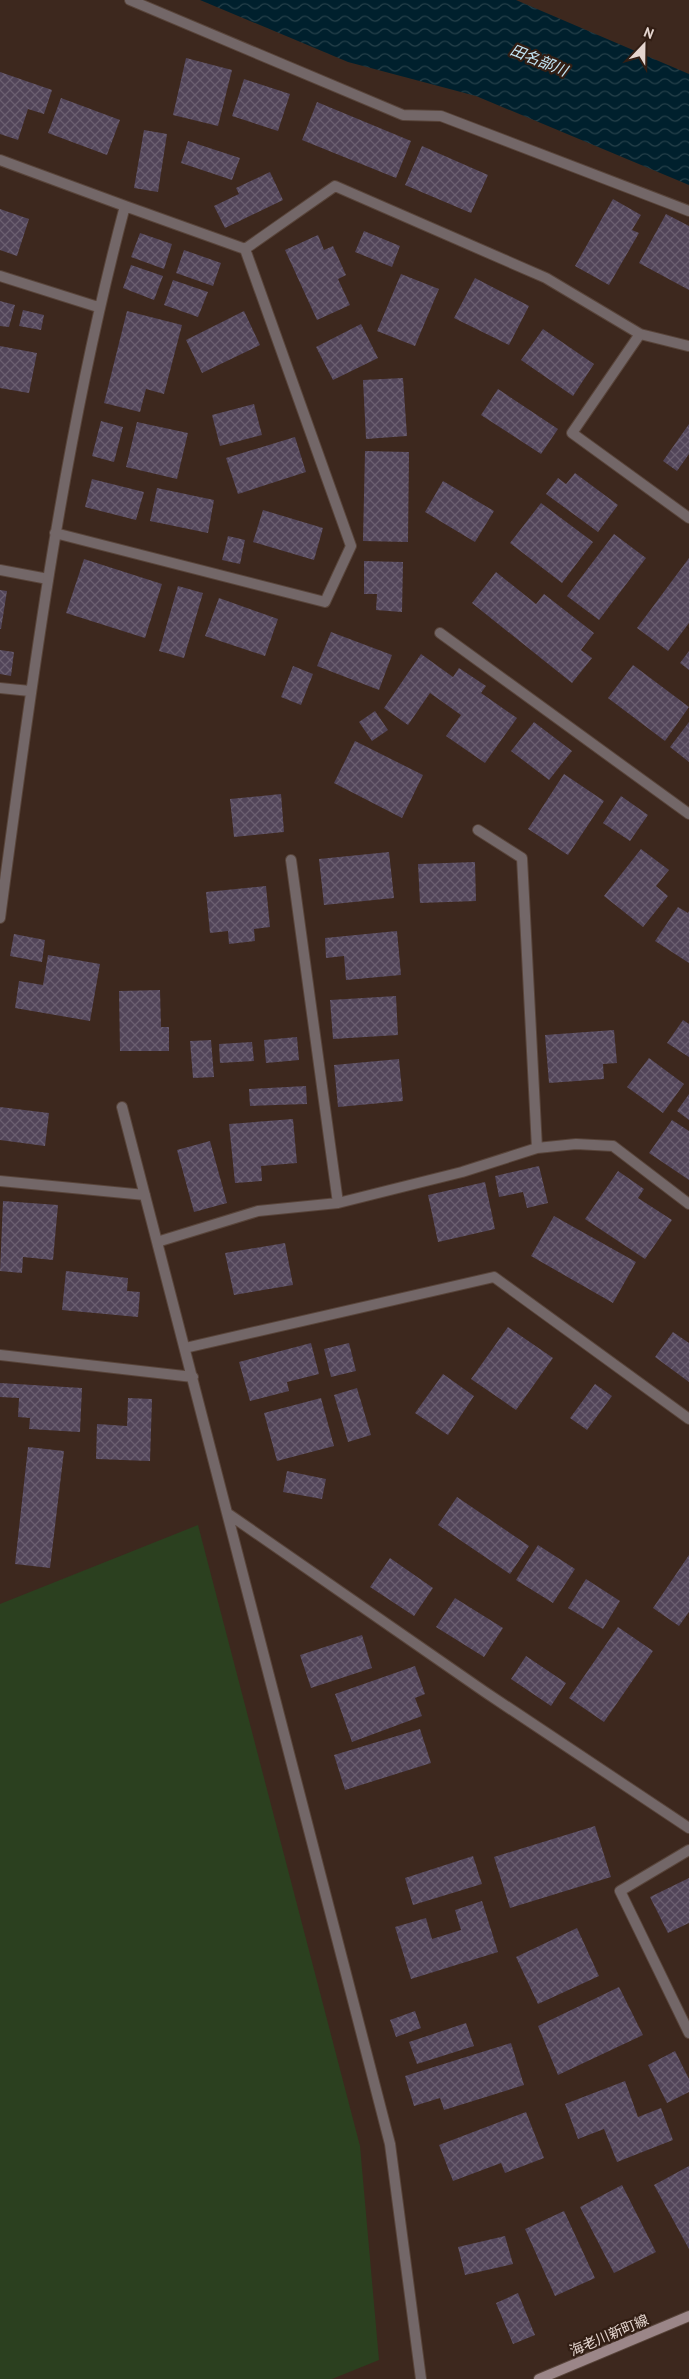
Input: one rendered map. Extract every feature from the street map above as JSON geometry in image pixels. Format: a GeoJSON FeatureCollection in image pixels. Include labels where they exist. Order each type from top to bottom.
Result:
{"type":"FeatureCollection","features":[{"type":"Feature","properties":{"kind":"main road","name":"海老川新町線"},"geometry":{"type":"LineString","coordinates":[[539,2379],[689,2316]]}},
{"type":"Feature","properties":{"kind":"street"},"geometry":{"type":"LineString","coordinates":[[130,0],[403,115],[441,116],[689,211]]}},
{"type":"Feature","properties":{"kind":"street"},"geometry":{"type":"LineString","coordinates":[[0,160],[245,249]]}},
{"type":"Feature","properties":{"kind":"street"},"geometry":{"type":"LineString","coordinates":[[245,249],[334,186],[546,278],[640,334],[688,346]]}},
{"type":"Feature","properties":{"kind":"street"},"geometry":{"type":"LineString","coordinates":[[0,918],[30,691],[54,533],[98,307],[125,206]]}},
{"type":"Feature","properties":{"kind":"street"},"geometry":{"type":"LineString","coordinates":[[54,533],[325,602],[351,546],[245,249]]}},
{"type":"Feature","properties":{"kind":"street"},"geometry":{"type":"LineString","coordinates":[[0,276],[98,307]]}},
{"type":"Feature","properties":{"kind":"street"},"geometry":{"type":"LineString","coordinates":[[640,334],[572,432],[689,518]]}},
{"type":"Feature","properties":{"kind":"street"},"geometry":{"type":"LineString","coordinates":[[0,570],[48,579]]}},
{"type":"Feature","properties":{"kind":"street"},"geometry":{"type":"LineString","coordinates":[[440,633],[689,814]]}},
{"type":"Feature","properties":{"kind":"street"},"geometry":{"type":"LineString","coordinates":[[0,688],[30,691]]}},
{"type":"Feature","properties":{"kind":"street"},"geometry":{"type":"LineString","coordinates":[[478,830],[522,858],[537,1148]]}},
{"type":"Feature","properties":{"kind":"street"},"geometry":{"type":"LineString","coordinates":[[291,860],[338,1203]]}},
{"type":"Feature","properties":{"kind":"street"},"geometry":{"type":"LineString","coordinates":[[122,1107],[390,2144],[421,2379]]}},
{"type":"Feature","properties":{"kind":"street"},"geometry":{"type":"LineString","coordinates":[[157,1242],[258,1211],[338,1203],[462,1172],[537,1148],[576,1144],[613,1146],[689,1204]]}},
{"type":"Feature","properties":{"kind":"street"},"geometry":{"type":"LineString","coordinates":[[0,1181],[144,1195]]}},
{"type":"Feature","properties":{"kind":"street"},"geometry":{"type":"LineString","coordinates":[[185,1348],[494,1277],[689,1420]]}},
{"type":"Feature","properties":{"kind":"street"},"geometry":{"type":"LineString","coordinates":[[0,1355],[193,1377]]}},
{"type":"Feature","properties":{"kind":"street"},"geometry":{"type":"LineString","coordinates":[[227,1513],[484,1692],[689,1828]]}},
{"type":"Feature","properties":{"kind":"street"},"geometry":{"type":"LineString","coordinates":[[689,1850],[620,1891],[689,2034]]}},
{"type":"Feature","properties":{"kind":"green space"},"geometry":{"type":"Polygon","coordinates":[[[198,1525],[360,2146],[379,2360],[332,2379],[0,2379],[0,1604],[198,1525]]]}},
{"type":"Feature","properties":{"kind":"water","name":"田名部川"},"geometry":{"type":"Polygon","coordinates":[[[200,0],[516,0],[689,74],[689,185],[476,96],[348,62],[200,0]]]}},
{"type":"Feature","properties":{"kind":"building"},"geometry":{"type":"Polygon","coordinates":[[[186,58],[232,70],[218,126],[173,115],[186,58]]]}},
{"type":"Feature","properties":{"kind":"building"},"geometry":{"type":"Polygon","coordinates":[[[0,72],[52,90],[44,114],[28,109],[18,140],[0,134],[0,72]]]}},
{"type":"Feature","properties":{"kind":"building"},"geometry":{"type":"Polygon","coordinates":[[[244,79],[290,94],[278,131],[232,116],[244,79]]]}},
{"type":"Feature","properties":{"kind":"building"},"geometry":{"type":"Polygon","coordinates":[[[61,98],[120,120],[107,155],[48,133],[61,98]]]}},
{"type":"Feature","properties":{"kind":"building"},"geometry":{"type":"Polygon","coordinates":[[[317,102],[411,141],[396,178],[302,140],[317,102]]]}},
{"type":"Feature","properties":{"kind":"building"},"geometry":{"type":"Polygon","coordinates":[[[144,130],[167,134],[158,192],[134,188],[144,130]]]}},
{"type":"Feature","properties":{"kind":"building"},"geometry":{"type":"Polygon","coordinates":[[[188,141],[240,158],[232,180],[181,163],[188,141]]]}},
{"type":"Feature","properties":{"kind":"building"},"geometry":{"type":"Polygon","coordinates":[[[422,146],[488,175],[471,213],[405,185],[422,146]]]}},
{"type":"Feature","properties":{"kind":"building"},"geometry":{"type":"Polygon","coordinates":[[[270,172],[283,200],[225,228],[214,206],[239,194],[236,188],[270,172]]]}},
{"type":"Feature","properties":{"kind":"building"},"geometry":{"type":"Polygon","coordinates":[[[613,199],[641,215],[632,230],[639,233],[609,285],[575,266],[613,199]]]}},
{"type":"Feature","properties":{"kind":"building"},"geometry":{"type":"Polygon","coordinates":[[[0,209],[29,219],[17,256],[0,250],[0,209]]]}},
{"type":"Feature","properties":{"kind":"building"},"geometry":{"type":"Polygon","coordinates":[[[666,214],[689,226],[689,290],[639,263],[666,214]]]}},
{"type":"Feature","properties":{"kind":"building"},"geometry":{"type":"Polygon","coordinates":[[[364,231],[400,246],[392,267],[355,252],[364,231]]]}},
{"type":"Feature","properties":{"kind":"building"},"geometry":{"type":"Polygon","coordinates":[[[140,233],[172,244],[164,269],[131,257],[140,233]]]}},
{"type":"Feature","properties":{"kind":"building"},"geometry":{"type":"Polygon","coordinates":[[[318,235],[324,250],[333,246],[346,275],[338,279],[350,305],[317,320],[285,250],[318,235]]]}},
{"type":"Feature","properties":{"kind":"building"},"geometry":{"type":"Polygon","coordinates":[[[184,250],[221,263],[213,286],[176,273],[184,250]]]}},
{"type":"Feature","properties":{"kind":"building"},"geometry":{"type":"Polygon","coordinates":[[[131,265],[163,276],[154,300],[123,288],[131,265]]]}},
{"type":"Feature","properties":{"kind":"building"},"geometry":{"type":"Polygon","coordinates":[[[401,274],[439,289],[415,346],[377,331],[401,274]]]}},
{"type":"Feature","properties":{"kind":"building"},"geometry":{"type":"Polygon","coordinates":[[[475,278],[529,306],[509,345],[454,318],[475,278]]]}},
{"type":"Feature","properties":{"kind":"building"},"geometry":{"type":"Polygon","coordinates":[[[173,280],[208,292],[198,317],[164,305],[173,280]]]}},
{"type":"Feature","properties":{"kind":"building"},"geometry":{"type":"Polygon","coordinates":[[[0,301],[15,305],[9,327],[0,326],[0,301]]]}},
{"type":"Feature","properties":{"kind":"building"},"geometry":{"type":"Polygon","coordinates":[[[23,310],[44,315],[41,330],[19,326],[23,310]]]}},
{"type":"Feature","properties":{"kind":"building"},"geometry":{"type":"Polygon","coordinates":[[[127,311],[182,325],[164,394],[146,389],[140,412],[104,403],[127,311]]]}},
{"type":"Feature","properties":{"kind":"building"},"geometry":{"type":"Polygon","coordinates":[[[244,311],[260,345],[202,373],[186,340],[244,311]]]}},
{"type":"Feature","properties":{"kind":"building"},"geometry":{"type":"Polygon","coordinates":[[[361,324],[378,358],[333,380],[316,347],[361,324]]]}},
{"type":"Feature","properties":{"kind":"building"},"geometry":{"type":"Polygon","coordinates":[[[543,329],[594,364],[573,396],[521,360],[543,329]]]}},
{"type":"Feature","properties":{"kind":"building"},"geometry":{"type":"Polygon","coordinates":[[[0,346],[37,353],[29,393],[0,388],[0,346]]]}},
{"type":"Feature","properties":{"kind":"building"},"geometry":{"type":"Polygon","coordinates":[[[403,378],[407,436],[366,439],[363,380],[403,378]]]}},
{"type":"Feature","properties":{"kind":"building"},"geometry":{"type":"Polygon","coordinates":[[[498,389],[558,429],[541,454],[481,415],[498,389]]]}},
{"type":"Feature","properties":{"kind":"building"},"geometry":{"type":"Polygon","coordinates":[[[254,404],[262,435],[220,446],[212,415],[254,404]]]}},
{"type":"Feature","properties":{"kind":"building"},"geometry":{"type":"Polygon","coordinates":[[[101,421],[123,427],[114,462],[92,456],[101,421]]]}},
{"type":"Feature","properties":{"kind":"building"},"geometry":{"type":"Polygon","coordinates":[[[137,422],[188,433],[177,479],[126,467],[137,422]]]}},
{"type":"Feature","properties":{"kind":"building"},"geometry":{"type":"Polygon","coordinates":[[[689,424],[689,454],[677,471],[663,461],[689,424]]]}},
{"type":"Feature","properties":{"kind":"building"},"geometry":{"type":"Polygon","coordinates":[[[295,437],[306,472],[238,494],[226,458],[295,437]]]}},
{"type":"Feature","properties":{"kind":"building"},"geometry":{"type":"Polygon","coordinates":[[[365,451],[409,452],[408,542],[363,541],[365,451]]]}},
{"type":"Feature","properties":{"kind":"building"},"geometry":{"type":"Polygon","coordinates":[[[575,473],[618,505],[598,532],[546,494],[558,478],[566,484],[575,473]]]}},
{"type":"Feature","properties":{"kind":"building"},"geometry":{"type":"Polygon","coordinates":[[[92,479],[144,492],[136,520],[85,507],[92,479]]]}},
{"type":"Feature","properties":{"kind":"building"},"geometry":{"type":"Polygon","coordinates":[[[443,481],[494,511],[475,542],[425,512],[443,481]]]}},
{"type":"Feature","properties":{"kind":"building"},"geometry":{"type":"Polygon","coordinates":[[[157,488],[214,500],[208,533],[150,521],[157,488]]]}},
{"type":"Feature","properties":{"kind":"building"},"geometry":{"type":"Polygon","coordinates":[[[541,503],[593,542],[562,583],[510,543],[541,503]]]}},
{"type":"Feature","properties":{"kind":"building"},"geometry":{"type":"Polygon","coordinates":[[[263,510],[323,528],[314,560],[253,542],[263,510]]]}},
{"type":"Feature","properties":{"kind":"building"},"geometry":{"type":"Polygon","coordinates":[[[614,534],[646,558],[599,620],[567,596],[614,534]]]}},
{"type":"Feature","properties":{"kind":"building"},"geometry":{"type":"Polygon","coordinates":[[[228,536],[245,540],[240,564],[222,560],[228,536]]]}},
{"type":"Feature","properties":{"kind":"building"},"geometry":{"type":"Polygon","coordinates":[[[689,558],[689,623],[668,651],[637,628],[689,558]]]}},
{"type":"Feature","properties":{"kind":"building"},"geometry":{"type":"Polygon","coordinates":[[[84,559],[162,584],[145,638],[66,613],[84,559]]]}},
{"type":"Feature","properties":{"kind":"building"},"geometry":{"type":"Polygon","coordinates":[[[364,561],[403,562],[402,612],[376,610],[377,594],[364,594],[364,561]]]}},
{"type":"Feature","properties":{"kind":"building"},"geometry":{"type":"Polygon","coordinates":[[[496,572],[536,604],[544,594],[594,633],[581,650],[592,658],[572,683],[472,603],[496,572]]]}},
{"type":"Feature","properties":{"kind":"building"},"geometry":{"type":"Polygon","coordinates":[[[178,586],[203,593],[184,658],[159,651],[178,586]]]}},
{"type":"Feature","properties":{"kind":"building"},"geometry":{"type":"Polygon","coordinates":[[[0,590],[7,591],[1,629],[0,629],[0,590]]]}},
{"type":"Feature","properties":{"kind":"building"},"geometry":{"type":"Polygon","coordinates":[[[219,598],[278,619],[265,656],[205,636],[219,598]]]}},
{"type":"Feature","properties":{"kind":"building"},"geometry":{"type":"Polygon","coordinates":[[[331,632],[392,655],[379,690],[317,666],[331,632]]]}},
{"type":"Feature","properties":{"kind":"building"},"geometry":{"type":"Polygon","coordinates":[[[0,650],[14,652],[11,676],[0,674],[0,650]]]}},
{"type":"Feature","properties":{"kind":"building"},"geometry":{"type":"Polygon","coordinates":[[[689,651],[689,670],[680,663],[689,651]]]}},
{"type":"Feature","properties":{"kind":"building"},"geometry":{"type":"Polygon","coordinates":[[[421,654],[453,677],[459,668],[486,686],[481,693],[517,718],[485,763],[446,736],[461,715],[430,693],[408,725],[384,708],[421,654]]]}},
{"type":"Feature","properties":{"kind":"building"},"geometry":{"type":"Polygon","coordinates":[[[633,665],[689,707],[665,741],[608,698],[633,665]]]}},
{"type":"Feature","properties":{"kind":"building"},"geometry":{"type":"Polygon","coordinates":[[[293,666],[313,674],[301,705],[281,697],[293,666]]]}},
{"type":"Feature","properties":{"kind":"building"},"geometry":{"type":"Polygon","coordinates":[[[375,711],[388,730],[372,741],[359,722],[375,711]]]}},
{"type":"Feature","properties":{"kind":"building"},"geometry":{"type":"Polygon","coordinates":[[[534,722],[572,751],[549,780],[511,751],[534,722]]]}},
{"type":"Feature","properties":{"kind":"building"},"geometry":{"type":"Polygon","coordinates":[[[689,722],[689,762],[670,747],[689,722]]]}},
{"type":"Feature","properties":{"kind":"building"},"geometry":{"type":"Polygon","coordinates":[[[355,741],[423,775],[402,818],[334,783],[355,741]]]}},
{"type":"Feature","properties":{"kind":"building"},"geometry":{"type":"Polygon","coordinates":[[[564,774],[604,801],[568,855],[528,829],[564,774]]]}},
{"type":"Feature","properties":{"kind":"building"},"geometry":{"type":"Polygon","coordinates":[[[281,794],[284,832],[234,837],[230,799],[281,794]]]}},
{"type":"Feature","properties":{"kind":"building"},"geometry":{"type":"Polygon","coordinates":[[[621,796],[648,815],[630,841],[603,823],[621,796]]]}},
{"type":"Feature","properties":{"kind":"building"},"geometry":{"type":"Polygon","coordinates":[[[641,849],[669,870],[656,886],[668,896],[643,927],[604,896],[641,849]]]}},
{"type":"Feature","properties":{"kind":"building"},"geometry":{"type":"Polygon","coordinates":[[[389,852],[394,898],[324,905],[319,859],[389,852]]]}},
{"type":"Feature","properties":{"kind":"building"},"geometry":{"type":"Polygon","coordinates":[[[475,862],[476,901],[420,903],[418,864],[475,862]]]}},
{"type":"Feature","properties":{"kind":"building"},"geometry":{"type":"Polygon","coordinates":[[[266,886],[270,927],[254,929],[255,941],[229,944],[228,931],[210,933],[206,892],[266,886]]]}},
{"type":"Feature","properties":{"kind":"building"},"geometry":{"type":"Polygon","coordinates":[[[678,907],[688,913],[689,911],[689,963],[655,941],[678,907]]]}},
{"type":"Feature","properties":{"kind":"building"},"geometry":{"type":"Polygon","coordinates":[[[397,931],[401,975],[346,980],[344,956],[326,958],[325,938],[397,931]]]}},
{"type":"Feature","properties":{"kind":"building"},"geometry":{"type":"Polygon","coordinates":[[[14,934],[45,940],[42,962],[10,956],[14,934]]]}},
{"type":"Feature","properties":{"kind":"building"},"geometry":{"type":"Polygon","coordinates":[[[48,955],[100,964],[90,1021],[15,1008],[19,981],[43,985],[48,955]]]}},
{"type":"Feature","properties":{"kind":"building"},"geometry":{"type":"Polygon","coordinates":[[[160,990],[161,1027],[169,1027],[169,1051],[120,1051],[119,991],[160,990]]]}},
{"type":"Feature","properties":{"kind":"building"},"geometry":{"type":"Polygon","coordinates":[[[396,996],[398,1035],[333,1039],[330,1000],[396,996]]]}},
{"type":"Feature","properties":{"kind":"building"},"geometry":{"type":"Polygon","coordinates":[[[683,1020],[689,1024],[689,1057],[667,1043],[683,1020]]]}},
{"type":"Feature","properties":{"kind":"building"},"geometry":{"type":"Polygon","coordinates":[[[614,1030],[617,1063],[603,1064],[604,1079],[549,1083],[545,1035],[614,1030]]]}},
{"type":"Feature","properties":{"kind":"building"},"geometry":{"type":"Polygon","coordinates":[[[297,1037],[299,1060],[266,1063],[264,1040],[297,1037]]]}},
{"type":"Feature","properties":{"kind":"building"},"geometry":{"type":"Polygon","coordinates":[[[211,1040],[214,1077],[193,1078],[190,1041],[211,1040]]]}},
{"type":"Feature","properties":{"kind":"building"},"geometry":{"type":"Polygon","coordinates":[[[252,1042],[254,1061],[220,1063],[219,1044],[252,1042]]]}},
{"type":"Feature","properties":{"kind":"building"},"geometry":{"type":"Polygon","coordinates":[[[649,1058],[684,1084],[663,1113],[627,1087],[649,1058]]]}},
{"type":"Feature","properties":{"kind":"building"},"geometry":{"type":"Polygon","coordinates":[[[399,1059],[403,1101],[338,1107],[334,1065],[399,1059]]]}},
{"type":"Feature","properties":{"kind":"building"},"geometry":{"type":"Polygon","coordinates":[[[306,1086],[307,1104],[250,1106],[249,1089],[306,1086]]]}},
{"type":"Feature","properties":{"kind":"building"},"geometry":{"type":"Polygon","coordinates":[[[689,1094],[689,1120],[677,1111],[689,1094]]]}},
{"type":"Feature","properties":{"kind":"building"},"geometry":{"type":"Polygon","coordinates":[[[0,1107],[49,1113],[45,1146],[0,1140],[0,1107]]]}},
{"type":"Feature","properties":{"kind":"building"},"geometry":{"type":"Polygon","coordinates":[[[293,1119],[297,1163],[261,1166],[262,1181],[235,1183],[229,1124],[293,1119]]]}},
{"type":"Feature","properties":{"kind":"building"},"geometry":{"type":"Polygon","coordinates":[[[672,1120],[689,1131],[689,1180],[649,1153],[672,1120]]]}},
{"type":"Feature","properties":{"kind":"building"},"geometry":{"type":"Polygon","coordinates":[[[210,1141],[227,1203],[194,1212],[177,1150],[210,1141]]]}},
{"type":"Feature","properties":{"kind":"building"},"geometry":{"type":"Polygon","coordinates":[[[539,1166],[548,1203],[527,1208],[523,1192],[499,1197],[495,1176],[539,1166]]]}},
{"type":"Feature","properties":{"kind":"building"},"geometry":{"type":"Polygon","coordinates":[[[618,1171],[644,1189],[638,1198],[672,1220],[645,1259],[585,1219],[618,1171]]]}},
{"type":"Feature","properties":{"kind":"building"},"geometry":{"type":"Polygon","coordinates":[[[485,1182],[495,1229],[438,1242],[428,1195],[485,1182]]]}},
{"type":"Feature","properties":{"kind":"building"},"geometry":{"type":"Polygon","coordinates":[[[3,1201],[58,1205],[53,1260],[23,1257],[22,1273],[0,1271],[3,1201]]]}},
{"type":"Feature","properties":{"kind":"building"},"geometry":{"type":"Polygon","coordinates":[[[554,1216],[636,1262],[613,1303],[531,1256],[554,1216]]]}},
{"type":"Feature","properties":{"kind":"building"},"geometry":{"type":"Polygon","coordinates":[[[285,1243],[293,1285],[234,1295],[225,1253],[285,1243]]]}},
{"type":"Feature","properties":{"kind":"building"},"geometry":{"type":"Polygon","coordinates":[[[66,1271],[128,1278],[127,1291],[140,1292],[138,1317],[62,1310],[66,1271]]]}},
{"type":"Feature","properties":{"kind":"building"},"geometry":{"type":"Polygon","coordinates":[[[508,1327],[553,1358],[516,1410],[471,1379],[508,1327]]]}},
{"type":"Feature","properties":{"kind":"building"},"geometry":{"type":"Polygon","coordinates":[[[673,1332],[689,1343],[689,1382],[655,1357],[673,1332]]]}},
{"type":"Feature","properties":{"kind":"building"},"geometry":{"type":"Polygon","coordinates":[[[311,1343],[319,1374],[287,1382],[289,1391],[250,1401],[239,1362],[311,1343]]]}},
{"type":"Feature","properties":{"kind":"building"},"geometry":{"type":"Polygon","coordinates":[[[349,1343],[356,1371],[331,1377],[324,1349],[349,1343]]]}},
{"type":"Feature","properties":{"kind":"building"},"geometry":{"type":"Polygon","coordinates":[[[443,1374],[474,1396],[448,1435],[415,1413],[443,1374]]]}},
{"type":"Feature","properties":{"kind":"building"},"geometry":{"type":"Polygon","coordinates":[[[0,1383],[82,1388],[80,1432],[29,1429],[30,1418],[18,1417],[19,1398],[0,1397],[0,1383]]]}},
{"type":"Feature","properties":{"kind":"building"},"geometry":{"type":"Polygon","coordinates":[[[595,1384],[612,1396],[587,1430],[570,1418],[595,1384]]]}},
{"type":"Feature","properties":{"kind":"building"},"geometry":{"type":"Polygon","coordinates":[[[357,1388],[371,1435],[348,1442],[334,1395],[357,1388]]]}},
{"type":"Feature","properties":{"kind":"building"},"geometry":{"type":"Polygon","coordinates":[[[128,1398],[152,1399],[150,1461],[96,1459],[97,1424],[127,1426],[128,1398]]]}},
{"type":"Feature","properties":{"kind":"building"},"geometry":{"type":"Polygon","coordinates":[[[321,1398],[334,1446],[277,1461],[264,1413],[321,1398]]]}},
{"type":"Feature","properties":{"kind":"building"},"geometry":{"type":"Polygon","coordinates":[[[28,1447],[64,1451],[50,1568],[15,1564],[28,1447]]]}},
{"type":"Feature","properties":{"kind":"building"},"geometry":{"type":"Polygon","coordinates":[[[287,1471],[326,1479],[322,1499],[283,1492],[287,1471]]]}},
{"type":"Feature","properties":{"kind":"building"},"geometry":{"type":"Polygon","coordinates":[[[457,1497],[529,1546],[510,1574],[438,1525],[457,1497]]]}},
{"type":"Feature","properties":{"kind":"building"},"geometry":{"type":"Polygon","coordinates":[[[538,1545],[575,1569],[553,1603],[516,1580],[538,1545]]]}},
{"type":"Feature","properties":{"kind":"building"},"geometry":{"type":"Polygon","coordinates":[[[689,1555],[689,1612],[679,1626],[653,1608],[689,1555]]]}},
{"type":"Feature","properties":{"kind":"building"},"geometry":{"type":"Polygon","coordinates":[[[390,1558],[433,1588],[414,1616],[370,1587],[390,1558]]]}},
{"type":"Feature","properties":{"kind":"building"},"geometry":{"type":"Polygon","coordinates":[[[586,1579],[620,1601],[603,1629],[568,1608],[586,1579]]]}},
{"type":"Feature","properties":{"kind":"building"},"geometry":{"type":"Polygon","coordinates":[[[455,1598],[503,1628],[484,1657],[436,1627],[455,1598]]]}},
{"type":"Feature","properties":{"kind":"building"},"geometry":{"type":"Polygon","coordinates":[[[618,1627],[653,1651],[604,1722],[569,1698],[618,1627]]]}},
{"type":"Feature","properties":{"kind":"building"},"geometry":{"type":"Polygon","coordinates":[[[362,1635],[372,1668],[311,1688],[300,1655],[362,1635]]]}},
{"type":"Feature","properties":{"kind":"building"},"geometry":{"type":"Polygon","coordinates":[[[526,1656],[566,1683],[551,1706],[511,1679],[526,1656]]]}},
{"type":"Feature","properties":{"kind":"building"},"geometry":{"type":"Polygon","coordinates":[[[415,1666],[425,1694],[415,1698],[422,1716],[352,1742],[335,1694],[415,1666]]]}},
{"type":"Feature","properties":{"kind":"building"},"geometry":{"type":"Polygon","coordinates":[[[420,1729],[431,1763],[345,1790],[334,1755],[420,1729]]]}},
{"type":"Feature","properties":{"kind":"building"},"geometry":{"type":"Polygon","coordinates":[[[595,1826],[611,1877],[510,1908],[494,1857],[595,1826]]]}},
{"type":"Feature","properties":{"kind":"building"},"geometry":{"type":"Polygon","coordinates":[[[473,1856],[482,1884],[413,1905],[405,1878],[473,1856]]]}},
{"type":"Feature","properties":{"kind":"building"},"geometry":{"type":"Polygon","coordinates":[[[689,1878],[689,1923],[668,1933],[650,1897],[689,1878]]]}},
{"type":"Feature","properties":{"kind":"building"},"geometry":{"type":"Polygon","coordinates":[[[482,1901],[498,1952],[411,1979],[395,1927],[426,1918],[432,1939],[461,1930],[455,1910],[482,1901]]]}},
{"type":"Feature","properties":{"kind":"building"},"geometry":{"type":"Polygon","coordinates":[[[577,1928],[599,1976],[538,2004],[516,1957],[577,1928]]]}},
{"type":"Feature","properties":{"kind":"building"},"geometry":{"type":"Polygon","coordinates":[[[619,1987],[643,2035],[558,2075],[538,2026],[619,1987]]]}},
{"type":"Feature","properties":{"kind":"building"},"geometry":{"type":"Polygon","coordinates":[[[415,2011],[421,2028],[396,2037],[390,2020],[415,2011]]]}},
{"type":"Feature","properties":{"kind":"building"},"geometry":{"type":"Polygon","coordinates":[[[466,2023],[474,2046],[417,2064],[409,2042],[466,2023]]]}},
{"type":"Feature","properties":{"kind":"building"},"geometry":{"type":"Polygon","coordinates":[[[511,2043],[524,2085],[444,2110],[440,2098],[414,2106],[405,2076],[511,2043]]]}},
{"type":"Feature","properties":{"kind":"building"},"geometry":{"type":"Polygon","coordinates":[[[675,2051],[689,2079],[689,2092],[667,2103],[648,2065],[675,2051]]]}},
{"type":"Feature","properties":{"kind":"building"},"geometry":{"type":"Polygon","coordinates":[[[625,2081],[638,2117],[661,2108],[673,2140],[617,2162],[604,2129],[578,2139],[565,2104],[625,2081]]]}},
{"type":"Feature","properties":{"kind":"building"},"geometry":{"type":"Polygon","coordinates":[[[526,2112],[544,2158],[505,2173],[501,2163],[453,2181],[439,2145],[526,2112]]]}},
{"type":"Feature","properties":{"kind":"building"},"geometry":{"type":"Polygon","coordinates":[[[689,2166],[689,2249],[654,2185],[689,2166]]]}},
{"type":"Feature","properties":{"kind":"building"},"geometry":{"type":"Polygon","coordinates":[[[622,2185],[656,2252],[614,2273],[580,2207],[622,2185]]]}},
{"type":"Feature","properties":{"kind":"building"},"geometry":{"type":"Polygon","coordinates":[[[564,2211],[595,2278],[555,2296],[525,2229],[564,2211]]]}},
{"type":"Feature","properties":{"kind":"building"},"geometry":{"type":"Polygon","coordinates":[[[505,2236],[513,2264],[465,2275],[458,2247],[505,2236]]]}},
{"type":"Feature","properties":{"kind":"building"},"geometry":{"type":"Polygon","coordinates":[[[518,2293],[535,2335],[513,2344],[496,2303],[518,2293]]]}}]}
